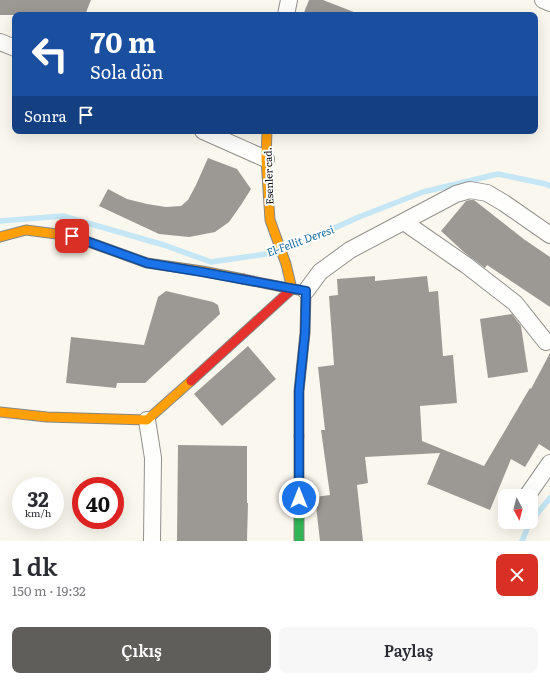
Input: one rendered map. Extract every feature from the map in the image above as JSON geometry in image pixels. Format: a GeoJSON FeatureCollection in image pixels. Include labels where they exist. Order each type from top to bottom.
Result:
{"type":"FeatureCollection","features":[{"type":"Feature","properties":{"kind":"street"},"geometry":{"type":"LineString","coordinates":[[287,12],[289,0]]}},
{"type":"Feature","properties":{"kind":"street"},"geometry":{"type":"LineString","coordinates":[[543,0],[550,3]]}},
{"type":"Feature","properties":{"kind":"street"},"geometry":{"type":"LineString","coordinates":[[0,42],[12,47]]}},
{"type":"Feature","properties":{"kind":"street"},"geometry":{"type":"LineString","coordinates":[[210,134],[266,159]]}},
{"type":"Feature","properties":{"kind":"street","name":"Esenler cad."},"geometry":{"type":"LineString","coordinates":[[268,134],[266,159],[270,220],[286,264],[299,290],[305,333],[299,391],[299,541]]}},
{"type":"Feature","properties":{"kind":"street"},"geometry":{"type":"LineString","coordinates":[[0,412],[47,417],[147,420],[320,272],[350,250],[456,194],[470,190],[487,193],[550,235]]}},
{"type":"Feature","properties":{"kind":"street"},"geometry":{"type":"LineString","coordinates":[[404,222],[466,265],[515,303],[546,342]]}},
{"type":"Feature","properties":{"kind":"street"},"geometry":{"type":"LineString","coordinates":[[0,237],[26,230],[72,236],[147,263],[299,290]]}},
{"type":"Feature","properties":{"kind":"street"},"geometry":{"type":"LineString","coordinates":[[147,420],[153,458],[152,541]]}},
{"type":"Feature","properties":{"kind":"street"},"geometry":{"type":"LineString","coordinates":[[532,489],[550,463]]}},
{"type":"Feature","properties":{"kind":"building"},"geometry":{"type":"Polygon","coordinates":[[[0,0],[91,0],[86,12],[12,12],[12,15],[0,15],[0,0]]]}},
{"type":"Feature","properties":{"kind":"building"},"geometry":{"type":"Polygon","coordinates":[[[309,0],[323,0],[354,12],[304,12],[309,0]]]}},
{"type":"Feature","properties":{"kind":"building"},"geometry":{"type":"Polygon","coordinates":[[[208,158],[237,169],[251,189],[229,222],[215,232],[189,237],[159,234],[99,206],[108,189],[127,199],[147,204],[166,207],[181,206],[188,200],[208,158]]]}},
{"type":"Feature","properties":{"kind":"building"},"geometry":{"type":"Polygon","coordinates":[[[474,200],[525,240],[550,257],[550,307],[487,265],[485,268],[465,253],[441,231],[466,201],[474,200]]]}},
{"type":"Feature","properties":{"kind":"building"},"geometry":{"type":"Polygon","coordinates":[[[375,276],[375,281],[427,276],[429,292],[438,291],[443,356],[453,355],[457,403],[420,406],[422,441],[484,466],[530,388],[531,389],[550,353],[550,451],[539,444],[525,467],[511,459],[490,510],[427,484],[440,453],[365,457],[368,483],[357,485],[363,541],[320,541],[315,497],[330,495],[321,430],[325,430],[318,367],[334,365],[329,296],[338,295],[337,279],[375,276]]]}},
{"type":"Feature","properties":{"kind":"building"},"geometry":{"type":"Polygon","coordinates":[[[166,291],[213,302],[218,305],[220,314],[145,383],[117,383],[116,388],[66,383],[71,337],[144,345],[158,297],[166,291]]]}},
{"type":"Feature","properties":{"kind":"building"},"geometry":{"type":"Polygon","coordinates":[[[512,314],[521,326],[528,372],[488,378],[480,319],[512,314]]]}},
{"type":"Feature","properties":{"kind":"building"},"geometry":{"type":"Polygon","coordinates":[[[248,346],[276,379],[222,426],[194,394],[248,346]]]}},
{"type":"Feature","properties":{"kind":"building"},"geometry":{"type":"Polygon","coordinates":[[[178,445],[247,446],[247,541],[177,541],[178,445]]]}},
{"type":"Feature","properties":{"kind":"waterway","name":"El-Fellit Deresi"},"geometry":{"type":"LineString","coordinates":[[286,248],[423,192],[498,174],[550,186]]}},
{"type":"Feature","properties":{"kind":"waterway","name":"El-Fellit Deresi"},"geometry":{"type":"LineString","coordinates":[[0,221],[63,216],[164,245],[211,262],[273,253],[277,251]]}},
{"type":"Feature","properties":{"kind":"waterway","name":"El-Fellit Deresi"},"geometry":{"type":"LineString","coordinates":[[538,513],[550,498]]}},
{"type":"Feature","properties":{"kind":"waterway","name":"El-Fellit Deresi"},"geometry":{"type":"LineString","coordinates":[[522,541],[527,529]]}},
{"type":"Feature","properties":{"kind":"traffic: fast"},"geometry":{"type":"LineString","coordinates":[[299,436],[299,541]]}},
{"type":"Feature","properties":{"kind":"traffic: slow"},"geometry":{"type":"LineString","coordinates":[[267,134],[266,159],[270,220],[286,264],[292,289],[306,291],[305,333],[299,391],[299,436]]}},
{"type":"Feature","properties":{"kind":"traffic: slow"},"geometry":{"type":"LineString","coordinates":[[0,237],[26,230],[72,236],[147,263],[243,279]]}},
{"type":"Feature","properties":{"kind":"traffic: slow"},"geometry":{"type":"LineString","coordinates":[[0,412],[47,417],[147,420],[191,381]]}},
{"type":"Feature","properties":{"kind":"traffic: jam"},"geometry":{"type":"LineString","coordinates":[[191,381],[292,289],[243,279]]}},
{"type":"Feature","properties":{"kind":"route"},"geometry":{"type":"LineString","coordinates":[[72,236],[147,263],[306,291],[305,333],[299,391],[299,498]]}}]}
